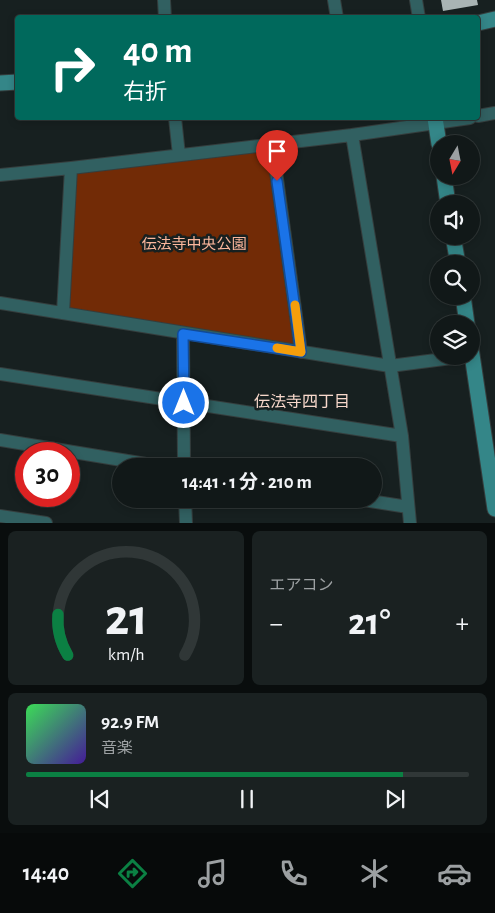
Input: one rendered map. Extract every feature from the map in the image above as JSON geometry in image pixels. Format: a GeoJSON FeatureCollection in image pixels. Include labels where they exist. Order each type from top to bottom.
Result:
{"type":"FeatureCollection","features":[{"type":"Feature","properties":{"kind":"main road"},"geometry":{"type":"LineString","coordinates":[[480,23],[495,19]]}},
{"type":"Feature","properties":{"kind":"main road"},"geometry":{"type":"LineString","coordinates":[[0,83],[15,82]]}},
{"type":"Feature","properties":{"kind":"main road"},"geometry":{"type":"LineString","coordinates":[[435,121],[437,135]]}},
{"type":"Feature","properties":{"kind":"main road"},"geometry":{"type":"LineString","coordinates":[[472,365],[490,443],[495,509]]}},
{"type":"Feature","properties":{"kind":"street"},"geometry":{"type":"LineString","coordinates":[[164,0],[165,15]]}},
{"type":"Feature","properties":{"kind":"street"},"geometry":{"type":"LineString","coordinates":[[334,0],[336,15]]}},
{"type":"Feature","properties":{"kind":"street"},"geometry":{"type":"LineString","coordinates":[[416,0],[418,15]]}},
{"type":"Feature","properties":{"kind":"street"},"geometry":{"type":"LineString","coordinates":[[480,116],[495,113]]}},
{"type":"Feature","properties":{"kind":"street"},"geometry":{"type":"LineString","coordinates":[[175,120],[179,154]]}},
{"type":"Feature","properties":{"kind":"street"},"geometry":{"type":"LineString","coordinates":[[0,175],[352,135],[435,121]]}},
{"type":"Feature","properties":{"kind":"street"},"geometry":{"type":"LineString","coordinates":[[352,135],[402,436],[410,523]]}},
{"type":"Feature","properties":{"kind":"street"},"geometry":{"type":"LineString","coordinates":[[272,143],[301,352]]}},
{"type":"Feature","properties":{"kind":"street"},"geometry":{"type":"LineString","coordinates":[[63,313],[71,168]]}},
{"type":"Feature","properties":{"kind":"street"},"geometry":{"type":"LineString","coordinates":[[0,303],[390,366],[430,360]]}},
{"type":"Feature","properties":{"kind":"street"},"geometry":{"type":"LineString","coordinates":[[183,334],[184,458]]}},
{"type":"Feature","properties":{"kind":"street"},"geometry":{"type":"LineString","coordinates":[[0,374],[402,436]]}},
{"type":"Feature","properties":{"kind":"street"},"geometry":{"type":"LineString","coordinates":[[0,440],[112,458]]}},
{"type":"Feature","properties":{"kind":"street"},"geometry":{"type":"LineString","coordinates":[[382,503],[408,507]]}},
{"type":"Feature","properties":{"kind":"street"},"geometry":{"type":"LineString","coordinates":[[185,508],[186,523]]}},
{"type":"Feature","properties":{"kind":"street"},"geometry":{"type":"LineString","coordinates":[[0,516],[46,523]]}},
{"type":"Feature","properties":{"kind":"green space","name":"伝法寺中央公園"},"geometry":{"type":"Polygon","coordinates":[[[272,143],[301,353],[63,313],[71,168],[272,143]]]}},
{"type":"Feature","properties":{"kind":"building"},"geometry":{"type":"Polygon","coordinates":[[[441,0],[477,0],[478,5],[443,11],[441,0]]]}},
{"type":"Feature","properties":{"kind":"slow traffic"},"geometry":{"type":"LineString","coordinates":[[277,348],[301,352],[295,305]]}},
{"type":"Feature","properties":{"kind":"district","name":"伝法寺四丁目"},"geometry":{"type":"Point","coordinates":[302,401]}},
{"type":"Feature","properties":{"kind":"route"},"geometry":{"type":"LineString","coordinates":[[184,403],[183,334],[301,352],[277,181]]}}]}
